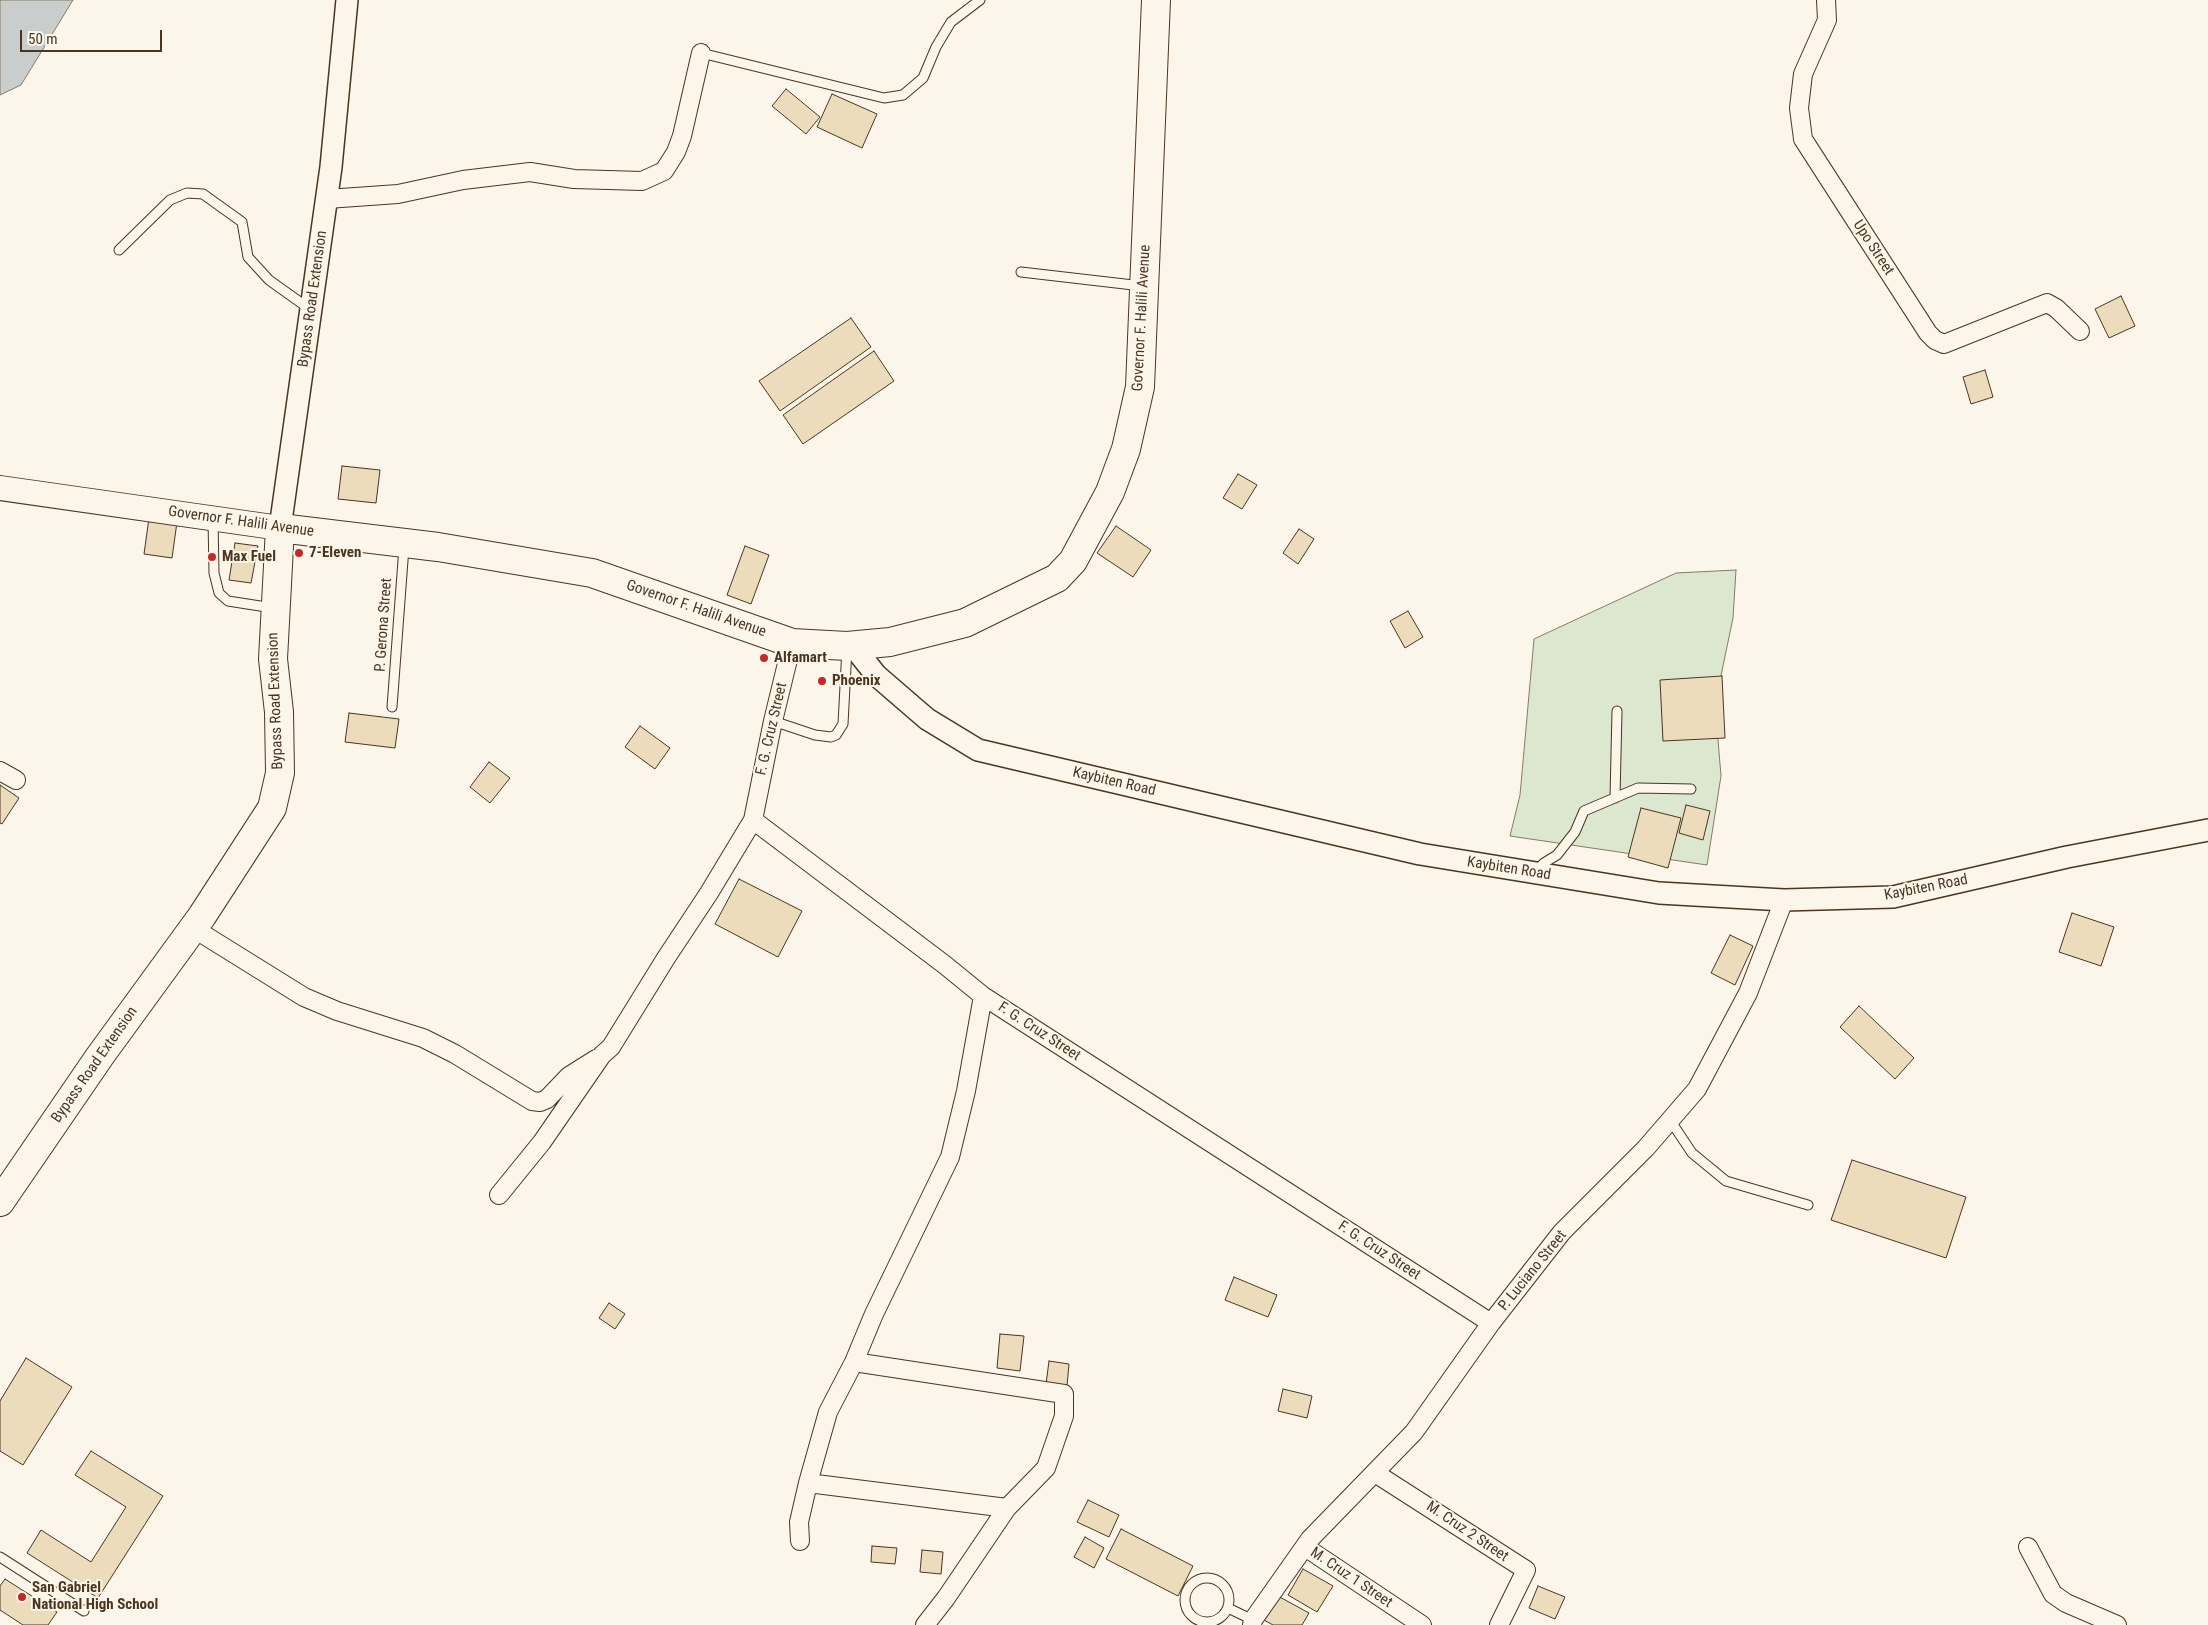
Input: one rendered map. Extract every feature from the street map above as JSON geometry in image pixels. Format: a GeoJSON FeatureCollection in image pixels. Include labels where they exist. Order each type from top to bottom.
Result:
{"type":"FeatureCollection","features":[{"type":"Feature","properties":{"kind":"main road","name":"Governor F. Halili Avenue"},"geometry":{"type":"LineString","coordinates":[[0,488],[213,519],[438,548],[592,573],[792,643],[850,646],[890,642],[965,623],[1057,578],[1073,562],[1110,492],[1126,449],[1140,387],[1156,0]]}},
{"type":"Feature","properties":{"kind":"main road","name":"Bypass Road Extension"},"geometry":{"type":"LineString","coordinates":[[0,1202],[100,1056],[193,928],[272,808],[280,773],[279,712],[273,658],[280,528]]}},
{"type":"Feature","properties":{"kind":"street","name":"Bypass Road Extension"},"geometry":{"type":"LineString","coordinates":[[280,528],[327,199],[347,0]]}},
{"type":"Feature","properties":{"kind":"street","name":"Upo Street"},"geometry":{"type":"LineString","coordinates":[[1826,0],[1827,20],[1803,74],[1799,108],[1803,139],[1928,333],[1935,340],[1944,344],[2047,303],[2056,308],[2080,331]]}},
{"type":"Feature","properties":{"kind":"street"},"geometry":{"type":"LineString","coordinates":[[327,199],[398,194],[463,180],[530,172],[574,179],[642,181],[664,170],[676,152],[682,136],[701,53]]}},
{"type":"Feature","properties":{"kind":"street","name":"F. G. Cruz Street"},"geometry":{"type":"LineString","coordinates":[[792,643],[752,820],[945,965],[983,996],[1491,1323]]}},
{"type":"Feature","properties":{"kind":"street","name":"Kaybiten Road"},"geometry":{"type":"LineString","coordinates":[[850,646],[876,675],[927,719],[978,750],[1420,854],[1533,874],[1659,893],[1784,900],[1893,897],[2067,857],[2208,830]]}},
{"type":"Feature","properties":{"kind":"street"},"geometry":{"type":"LineString","coordinates":[[0,771],[16,780]]}},
{"type":"Feature","properties":{"kind":"street"},"geometry":{"type":"LineString","coordinates":[[499,1195],[542,1142],[602,1056],[611,1047],[709,893],[752,820]]}},
{"type":"Feature","properties":{"kind":"street","name":"P. Luciano Street"},"geometry":{"type":"LineString","coordinates":[[1252,1622],[1305,1547],[1414,1432],[1491,1323],[1562,1232],[1697,1090],[1748,993],[1784,900]]}},
{"type":"Feature","properties":{"kind":"street"},"geometry":{"type":"LineString","coordinates":[[193,928],[304,997],[331,1009],[423,1038],[455,1054],[532,1101],[540,1102],[547,1099],[569,1076],[602,1056]]}},
{"type":"Feature","properties":{"kind":"street"},"geometry":{"type":"LineString","coordinates":[[800,1541],[800,1522],[808,1483],[828,1412],[854,1362],[874,1314],[950,1157],[966,1091],[983,996]]}},
{"type":"Feature","properties":{"kind":"street"},"geometry":{"type":"LineString","coordinates":[[854,1362],[1064,1394],[1064,1416],[1046,1468],[1006,1508],[946,1598],[925,1625]]}},
{"type":"Feature","properties":{"kind":"street","name":"M. Cruz 2 Street"},"geometry":{"type":"LineString","coordinates":[[1375,1473],[1526,1570],[1499,1625]]}},
{"type":"Feature","properties":{"kind":"street"},"geometry":{"type":"LineString","coordinates":[[808,1483],[1006,1508]]}},
{"type":"Feature","properties":{"kind":"street","name":"M. Cruz 1 Street"},"geometry":{"type":"LineString","coordinates":[[1305,1547],[1422,1625]]}},
{"type":"Feature","properties":{"kind":"street"},"geometry":{"type":"LineString","coordinates":[[2028,1547],[2053,1594],[2066,1603],[2117,1625]]}},
{"type":"Feature","properties":{"kind":"lane"},"geometry":{"type":"LineString","coordinates":[[701,53],[884,98],[903,95],[922,78],[936,47],[951,22],[980,0]]}},
{"type":"Feature","properties":{"kind":"lane"},"geometry":{"type":"LineString","coordinates":[[119,250],[170,200],[187,193],[203,194],[242,222],[248,257],[269,280],[311,310]]}},
{"type":"Feature","properties":{"kind":"lane"},"geometry":{"type":"LineString","coordinates":[[1021,272],[1145,287]]}},
{"type":"Feature","properties":{"kind":"lane"},"geometry":{"type":"LineString","coordinates":[[213,519],[214,573],[219,593],[228,601],[275,608]]}},
{"type":"Feature","properties":{"kind":"lane","name":"P. Gerona Street"},"geometry":{"type":"LineString","coordinates":[[392,707],[404,544]]}},
{"type":"Feature","properties":{"kind":"lane"},"geometry":{"type":"LineString","coordinates":[[773,721],[815,734],[831,737],[836,735],[843,724],[850,646]]}},
{"type":"Feature","properties":{"kind":"lane"},"geometry":{"type":"LineString","coordinates":[[1615,798],[1617,711]]}},
{"type":"Feature","properties":{"kind":"lane"},"geometry":{"type":"LineString","coordinates":[[1533,874],[1544,863],[1557,855],[1575,832],[1584,811],[1638,788],[1691,788]]}},
{"type":"Feature","properties":{"kind":"lane"},"geometry":{"type":"LineString","coordinates":[[1670,1120],[1692,1153],[1726,1181],[1808,1206]]}},
{"type":"Feature","properties":{"kind":"lane"},"geometry":{"type":"LineString","coordinates":[[0,1557],[84,1611]]}},
{"type":"Feature","properties":{"kind":"lane"},"geometry":{"type":"LineString","coordinates":[[1204,1577],[1220,1580],[1229,1593],[1228,1608],[1218,1620],[1202,1622],[1189,1614],[1184,1599],[1190,1584],[1204,1577]]}},
{"type":"Feature","properties":{"kind":"lane"},"geometry":{"type":"LineString","coordinates":[[1228,1608],[1252,1622]]}},
{"type":"Feature","properties":{"kind":"green space"},"geometry":{"type":"Polygon","coordinates":[[[1736,570],[1733,618],[1715,704],[1721,776],[1707,865],[1510,836],[1520,795],[1534,639],[1676,573],[1736,570]]]}},
{"type":"Feature","properties":{"kind":"shaded area"},"geometry":{"type":"Polygon","coordinates":[[[0,0],[73,0],[21,85],[0,95],[0,0]]]}},
{"type":"Feature","properties":{"kind":"building"},"geometry":{"type":"Polygon","coordinates":[[[786,89],[820,117],[806,134],[772,106],[786,89]]]}},
{"type":"Feature","properties":{"kind":"building"},"geometry":{"type":"Polygon","coordinates":[[[832,94],[877,114],[862,148],[817,127],[832,94]]]}},
{"type":"Feature","properties":{"kind":"building"},"geometry":{"type":"Polygon","coordinates":[[[2121,296],[2135,326],[2109,338],[2095,309],[2121,296]]]}},
{"type":"Feature","properties":{"kind":"building"},"geometry":{"type":"Polygon","coordinates":[[[851,318],[871,347],[780,411],[759,381],[851,318]]]}},
{"type":"Feature","properties":{"kind":"building"},"geometry":{"type":"Polygon","coordinates":[[[874,351],[894,381],[803,444],[783,415],[874,351]]]}},
{"type":"Feature","properties":{"kind":"building"},"geometry":{"type":"Polygon","coordinates":[[[1985,370],[1993,397],[1971,404],[1963,377],[1985,370]]]}},
{"type":"Feature","properties":{"kind":"building"},"geometry":{"type":"Polygon","coordinates":[[[342,466],[380,470],[376,503],[338,499],[342,466]]]}},
{"type":"Feature","properties":{"kind":"building"},"geometry":{"type":"Polygon","coordinates":[[[1238,474],[1257,485],[1242,509],[1223,498],[1238,474]]]}},
{"type":"Feature","properties":{"kind":"building"},"geometry":{"type":"Polygon","coordinates":[[[149,518],[177,522],[172,558],[144,554],[149,518]]]}},
{"type":"Feature","properties":{"kind":"building"},"geometry":{"type":"Polygon","coordinates":[[[1116,526],[1151,550],[1133,577],[1097,553],[1116,526]]]}},
{"type":"Feature","properties":{"kind":"building"},"geometry":{"type":"Polygon","coordinates":[[[1299,529],[1314,539],[1298,564],[1283,553],[1299,529]]]}},
{"type":"Feature","properties":{"kind":"building"},"geometry":{"type":"Polygon","coordinates":[[[235,543],[258,546],[251,583],[229,580],[235,543]]]}},
{"type":"Feature","properties":{"kind":"building"},"geometry":{"type":"Polygon","coordinates":[[[745,546],[769,555],[751,604],[727,595],[745,546]]]}},
{"type":"Feature","properties":{"kind":"building"},"geometry":{"type":"Polygon","coordinates":[[[1408,611],[1423,637],[1405,648],[1390,621],[1408,611]]]}},
{"type":"Feature","properties":{"kind":"building"},"geometry":{"type":"Polygon","coordinates":[[[1722,676],[1725,738],[1663,741],[1660,680],[1722,676]]]}},
{"type":"Feature","properties":{"kind":"building"},"geometry":{"type":"Polygon","coordinates":[[[349,713],[399,719],[395,748],[345,742],[349,713]]]}},
{"type":"Feature","properties":{"kind":"building"},"geometry":{"type":"Polygon","coordinates":[[[640,726],[670,748],[655,769],[625,747],[640,726]]]}},
{"type":"Feature","properties":{"kind":"building"},"geometry":{"type":"Polygon","coordinates":[[[489,762],[510,778],[490,803],[470,787],[489,762]]]}},
{"type":"Feature","properties":{"kind":"building"},"geometry":{"type":"Polygon","coordinates":[[[0,785],[19,798],[2,824],[0,823],[0,785]]]}},
{"type":"Feature","properties":{"kind":"building"},"geometry":{"type":"Polygon","coordinates":[[[1686,805],[1710,811],[1703,840],[1679,833],[1686,805]]]}},
{"type":"Feature","properties":{"kind":"building"},"geometry":{"type":"Polygon","coordinates":[[[1641,808],[1681,818],[1668,868],[1628,857],[1641,808]]]}},
{"type":"Feature","properties":{"kind":"building"},"geometry":{"type":"Polygon","coordinates":[[[739,879],[802,911],[778,957],[715,924],[739,879]]]}},
{"type":"Feature","properties":{"kind":"building"},"geometry":{"type":"Polygon","coordinates":[[[2072,913],[2114,927],[2101,966],[2059,952],[2072,913]]]}},
{"type":"Feature","properties":{"kind":"building"},"geometry":{"type":"Polygon","coordinates":[[[1730,935],[1753,946],[1735,985],[1711,973],[1730,935]]]}},
{"type":"Feature","properties":{"kind":"building"},"geometry":{"type":"Polygon","coordinates":[[[1859,1006],[1914,1058],[1895,1079],[1840,1027],[1859,1006]]]}},
{"type":"Feature","properties":{"kind":"building"},"geometry":{"type":"Polygon","coordinates":[[[1852,1160],[1966,1197],[1946,1258],[1831,1220],[1852,1160]]]}},
{"type":"Feature","properties":{"kind":"building"},"geometry":{"type":"Polygon","coordinates":[[[1234,1277],[1277,1295],[1268,1317],[1225,1300],[1234,1277]]]}},
{"type":"Feature","properties":{"kind":"building"},"geometry":{"type":"Polygon","coordinates":[[[609,1303],[625,1314],[615,1329],[599,1318],[609,1303]]]}},
{"type":"Feature","properties":{"kind":"building"},"geometry":{"type":"Polygon","coordinates":[[[1000,1334],[1024,1336],[1020,1371],[997,1368],[1000,1334]]]}},
{"type":"Feature","properties":{"kind":"building"},"geometry":{"type":"Polygon","coordinates":[[[26,1358],[72,1387],[23,1465],[0,1451],[0,1401],[26,1358]]]}},
{"type":"Feature","properties":{"kind":"building"},"geometry":{"type":"Polygon","coordinates":[[[1049,1361],[1069,1364],[1067,1386],[1046,1384],[1049,1361]]]}},
{"type":"Feature","properties":{"kind":"building"},"geometry":{"type":"Polygon","coordinates":[[[1283,1389],[1312,1396],[1307,1418],[1278,1411],[1283,1389]]]}},
{"type":"Feature","properties":{"kind":"building"},"geometry":{"type":"Polygon","coordinates":[[[91,1451],[163,1496],[98,1598],[27,1553],[41,1530],[91,1562],[126,1507],[75,1475],[91,1451]]]}},
{"type":"Feature","properties":{"kind":"building"},"geometry":{"type":"Polygon","coordinates":[[[1088,1500],[1119,1515],[1109,1537],[1077,1522],[1088,1500]]]}},
{"type":"Feature","properties":{"kind":"building"},"geometry":{"type":"Polygon","coordinates":[[[1121,1529],[1193,1566],[1178,1596],[1106,1559],[1121,1529]]]}},
{"type":"Feature","properties":{"kind":"building"},"geometry":{"type":"Polygon","coordinates":[[[1085,1537],[1104,1548],[1094,1568],[1074,1557],[1085,1537]]]}},
{"type":"Feature","properties":{"kind":"building"},"geometry":{"type":"Polygon","coordinates":[[[872,1546],[897,1548],[895,1564],[871,1562],[872,1546]]]}},
{"type":"Feature","properties":{"kind":"building"},"geometry":{"type":"Polygon","coordinates":[[[922,1550],[943,1552],[941,1574],[920,1572],[922,1550]]]}},
{"type":"Feature","properties":{"kind":"building"},"geometry":{"type":"Polygon","coordinates":[[[1303,1569],[1333,1586],[1317,1612],[1288,1595],[1303,1569]]]}},
{"type":"Feature","properties":{"kind":"building","name":"San Gabriel National High School"},"geometry":{"type":"Polygon","coordinates":[[[5,1579],[57,1612],[48,1625],[23,1625],[0,1610],[0,1586],[5,1579]]]}},
{"type":"Feature","properties":{"kind":"building"},"geometry":{"type":"Polygon","coordinates":[[[1538,1586],[1565,1597],[1555,1619],[1529,1608],[1538,1586]]]}},
{"type":"Feature","properties":{"kind":"building"},"geometry":{"type":"Polygon","coordinates":[[[1276,1595],[1309,1613],[1302,1625],[1273,1625],[1262,1619],[1276,1595]]]}},
{"type":"Feature","properties":{"kind":"place","name":"7-Eleven"},"geometry":{"type":"Point","coordinates":[299,553]}},
{"type":"Feature","properties":{"kind":"place","name":"Max Fuel"},"geometry":{"type":"Point","coordinates":[212,557]}},
{"type":"Feature","properties":{"kind":"place","name":"Alfamart"},"geometry":{"type":"Point","coordinates":[764,658]}},
{"type":"Feature","properties":{"kind":"place","name":"Phoenix"},"geometry":{"type":"Point","coordinates":[822,681]}},
{"type":"Feature","properties":{"kind":"place","name":"San Gabriel National High School"},"geometry":{"type":"Point","coordinates":[22,1597]}}]}
